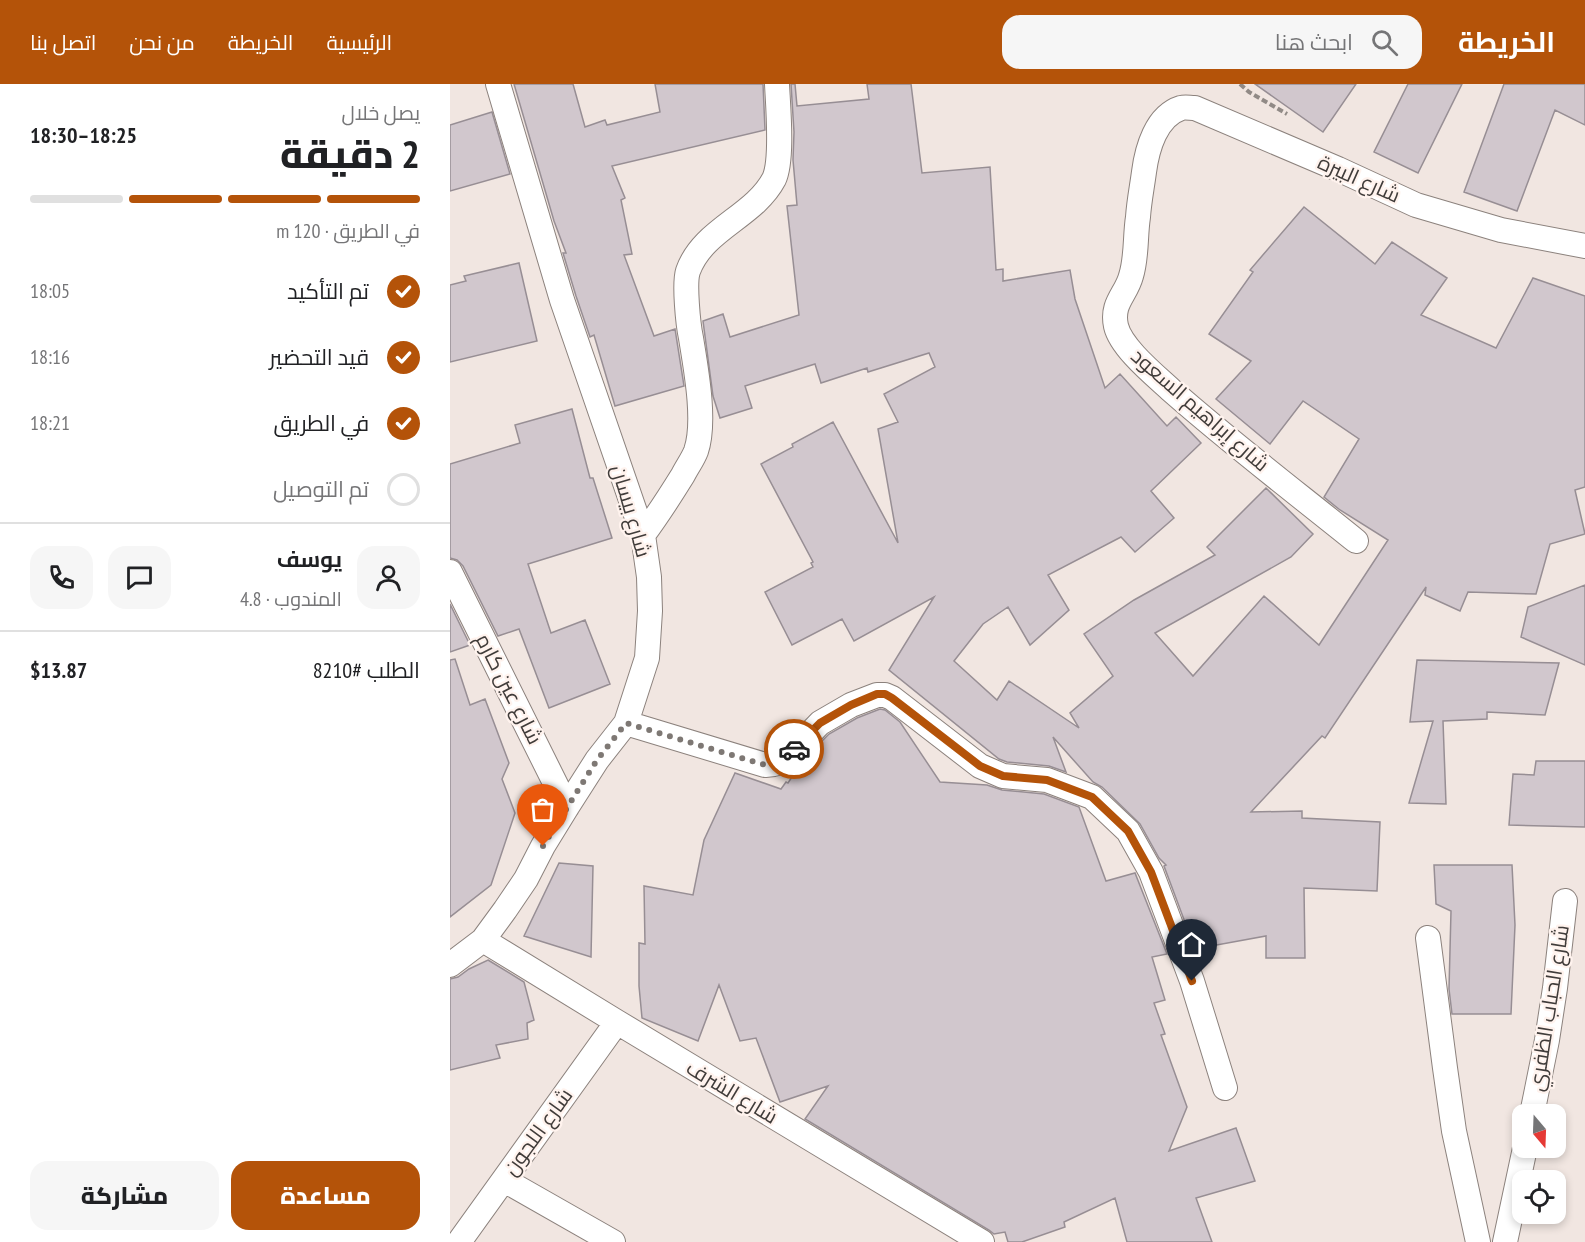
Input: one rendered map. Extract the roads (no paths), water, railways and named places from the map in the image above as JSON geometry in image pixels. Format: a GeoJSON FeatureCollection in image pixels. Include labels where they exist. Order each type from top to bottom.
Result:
{"type":"FeatureCollection","features":[{"type":"Feature","properties":{"kind":"street","name":"شارع بيسان"},"geometry":{"type":"LineString","coordinates":[[450,965],[483,940],[526,879],[543,846],[597,760],[626,723],[647,658],[650,611],[649,577],[643,536],[562,300],[498,84]]}},
{"type":"Feature","properties":{"kind":"street"},"geometry":{"type":"LineString","coordinates":[[643,536],[696,452],[701,427],[696,370],[688,320],[687,274],[695,256],[708,240],[759,198],[774,178],[779,161],[777,84]]}},
{"type":"Feature","properties":{"kind":"street","name":"شارع البيرة"},"geometry":{"type":"LineString","coordinates":[[1151,141],[1160,125],[1172,113],[1182,108],[1195,108],[1416,204],[1501,230],[1585,246]]}},
{"type":"Feature","properties":{"kind":"street","name":"شارع إبراهيم السعود"},"geometry":{"type":"LineString","coordinates":[[1151,141],[1146,157],[1139,207],[1134,265],[1131,279],[1120,296],[1115,310],[1116,327],[1124,342],[1145,366],[1210,424],[1356,541]]}},
{"type":"Feature","properties":{"kind":"street","name":"شارع عين كارم"},"geometry":{"type":"LineString","coordinates":[[450,572],[567,807]]}},
{"type":"Feature","properties":{"kind":"street"},"geometry":{"type":"LineString","coordinates":[[626,723],[765,765],[774,764],[783,761],[820,723],[851,705],[877,694],[885,694],[980,766],[1003,776],[1047,780],[1092,797],[1128,831],[1151,872],[1192,981],[1225,1088]]}},
{"type":"Feature","properties":{"kind":"street","name":"شارع الحباب الظفري"},"geometry":{"type":"LineString","coordinates":[[1534,1104],[1549,1030],[1565,901]]}},
{"type":"Feature","properties":{"kind":"street"},"geometry":{"type":"LineString","coordinates":[[1428,938],[1454,1131],[1479,1242]]}},
{"type":"Feature","properties":{"kind":"street","name":"شارع الشرف"},"geometry":{"type":"LineString","coordinates":[[483,940],[982,1242]]}},
{"type":"Feature","properties":{"kind":"street","name":"شارع اللجون"},"geometry":{"type":"LineString","coordinates":[[459,1242],[617,1022]]}},
{"type":"Feature","properties":{"kind":"street"},"geometry":{"type":"LineString","coordinates":[[1505,1242],[1523,1158]]}},
{"type":"Feature","properties":{"kind":"street"},"geometry":{"type":"LineString","coordinates":[[504,1180],[613,1242]]}}]}
